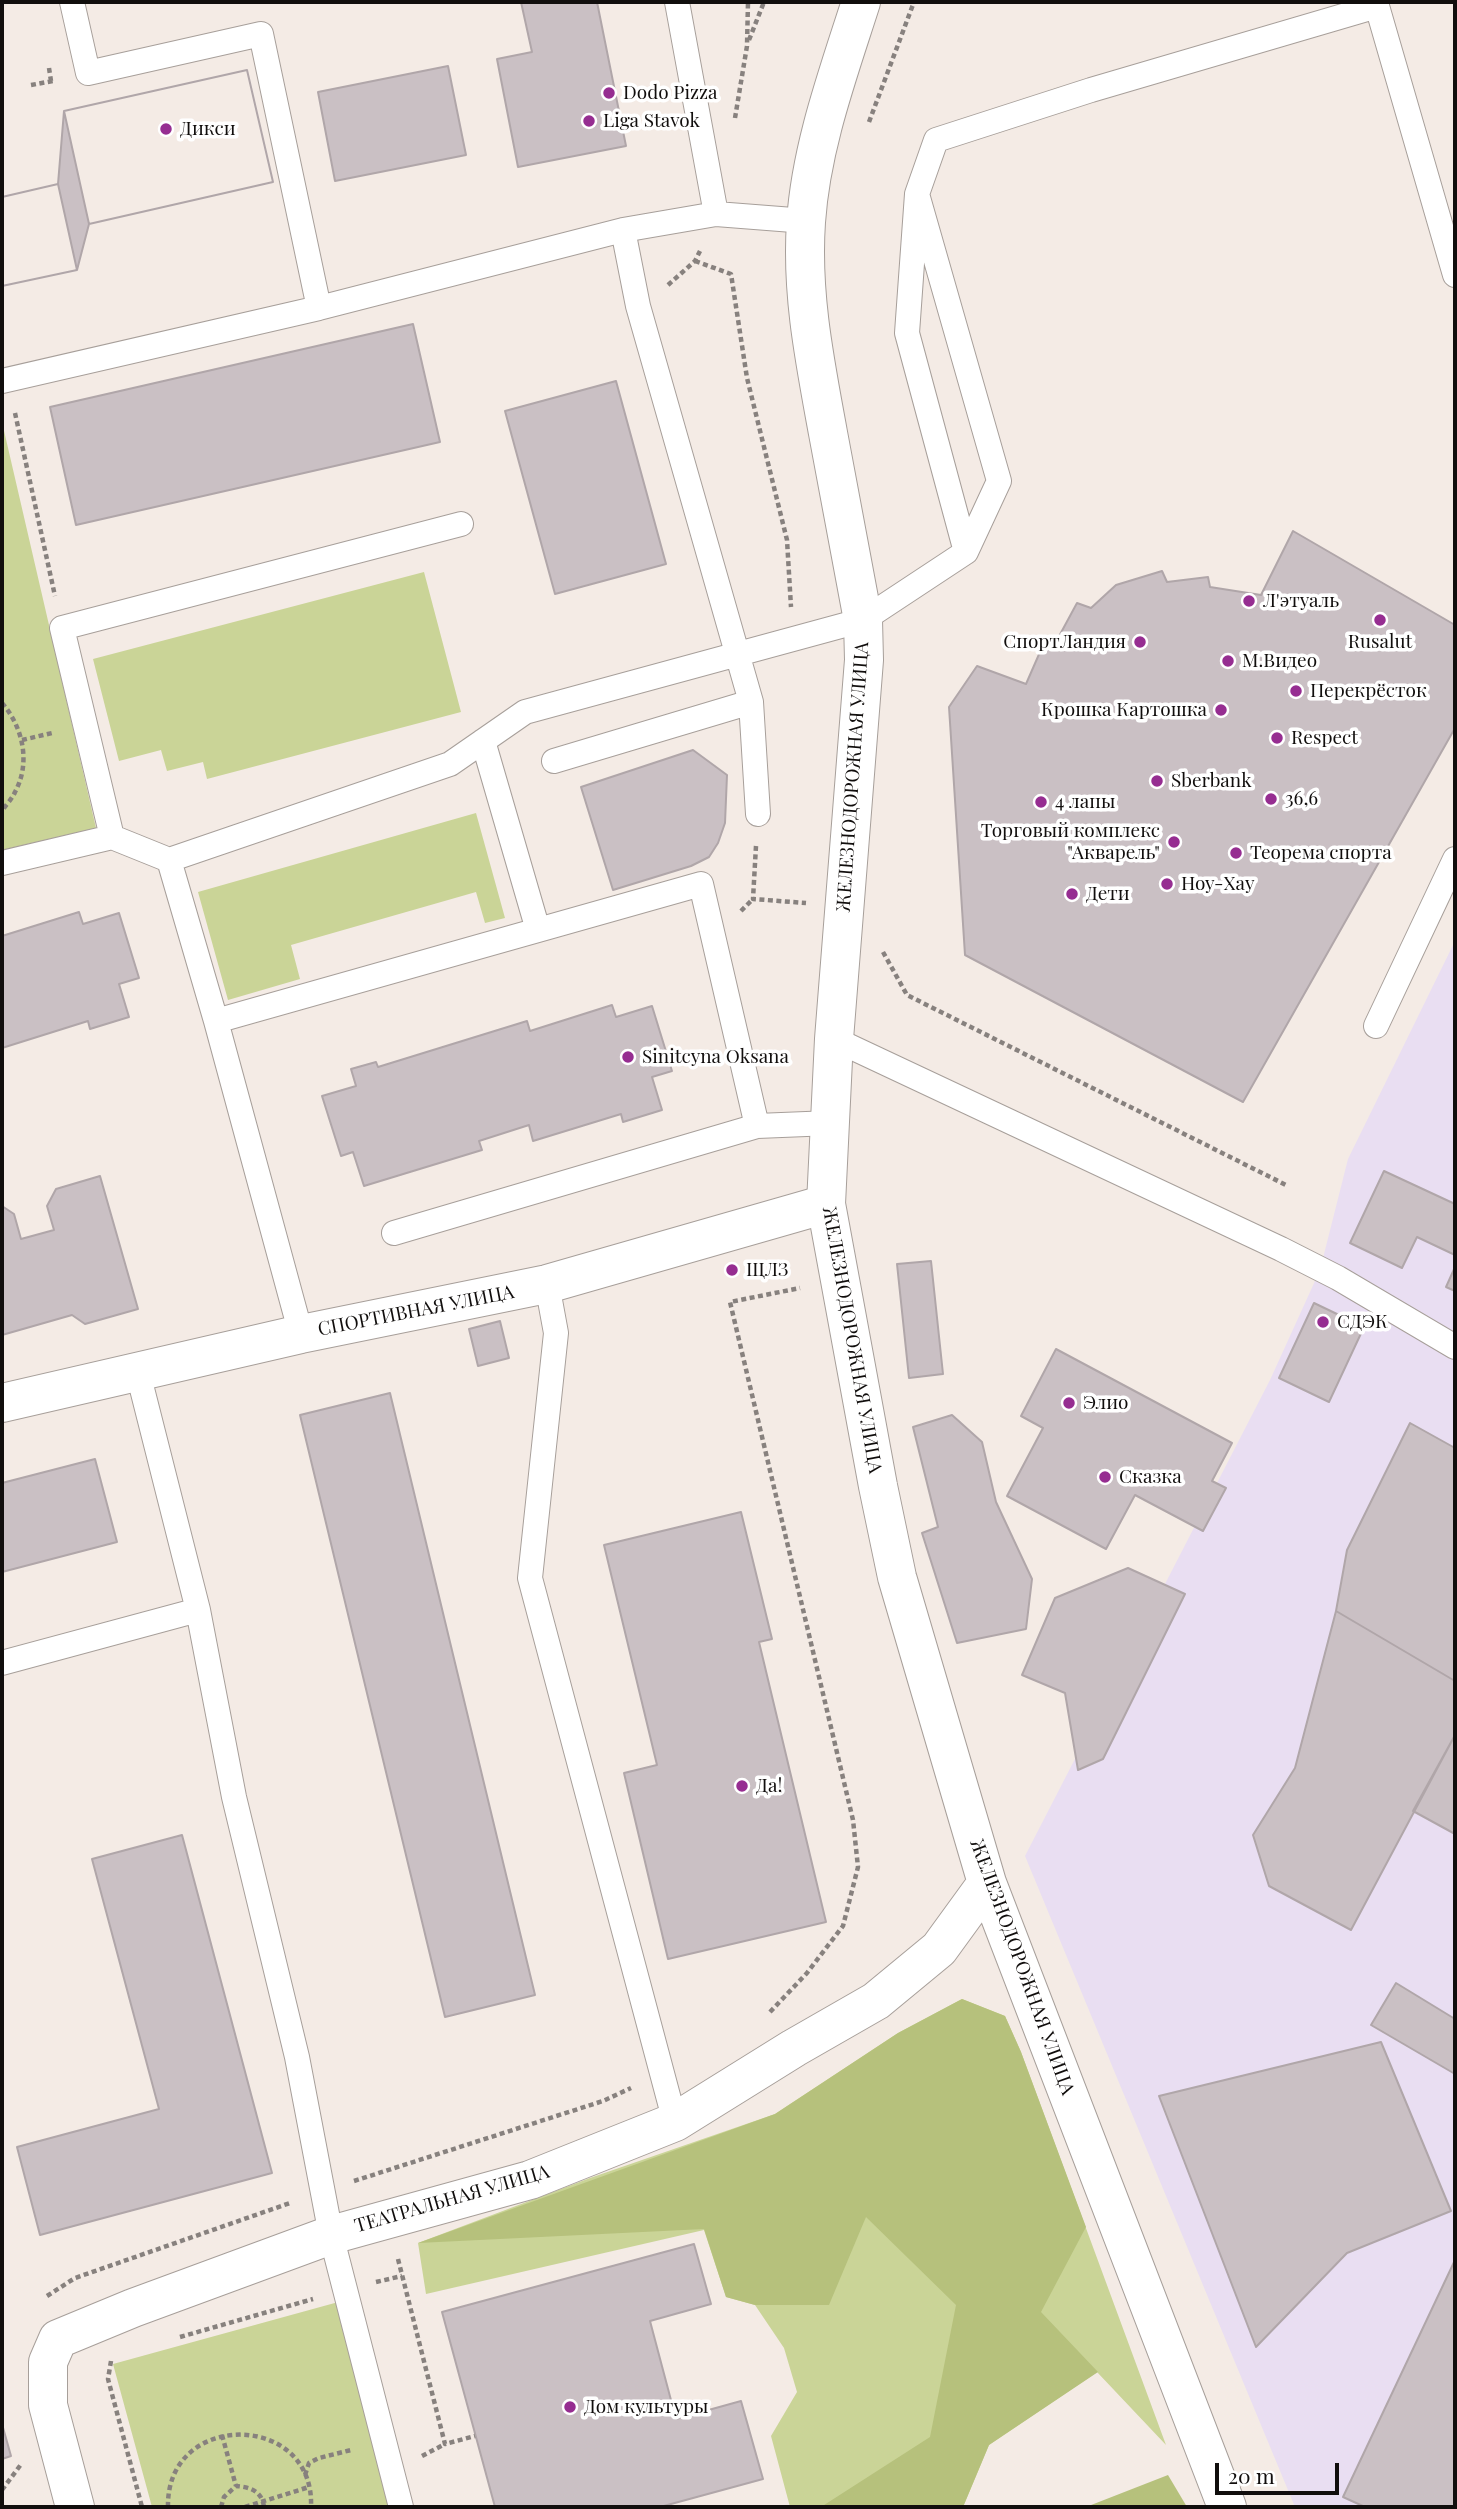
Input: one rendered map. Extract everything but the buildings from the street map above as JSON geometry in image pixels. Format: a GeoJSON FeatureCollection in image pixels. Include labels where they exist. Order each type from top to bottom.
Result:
{"type":"FeatureCollection","features":[{"type":"Feature","properties":{"kind":"main road","name":"ЖЕЛЕЗНОДОРОЖНАЯ УЛИЦА"},"geometry":{"type":"LineString","coordinates":[[861,2],[822,129],[811,179],[804,278],[816,364],[863,620],[864,660],[834,1039],[826,1204],[875,1473],[897,1577],[988,1883],[1227,2507]]}},
{"type":"Feature","properties":{"kind":"main road","name":"СПОРТИВНАЯ УЛИЦА"},"geometry":{"type":"LineString","coordinates":[[2,1404],[301,1334],[547,1284],[826,1204]]}},
{"type":"Feature","properties":{"kind":"main road","name":"ТЕАТРАЛЬНАЯ УЛИЦА"},"geometry":{"type":"LineString","coordinates":[[75,2507],[48,2405],[48,2362],[58,2339],[133,2308],[331,2235],[530,2180],[675,2122],[876,2001],[939,1950],[988,1883]]}},
{"type":"Feature","properties":{"kind":"lane"},"geometry":{"type":"LineString","coordinates":[[72,2],[88,73],[261,34],[319,308]]}},
{"type":"Feature","properties":{"kind":"lane"},"geometry":{"type":"LineString","coordinates":[[677,2],[716,214]]}},
{"type":"Feature","properties":{"kind":"lane"},"geometry":{"type":"LineString","coordinates":[[966,552],[906,333],[917,194],[936,140],[1105,86],[1377,6],[1455,275]]}},
{"type":"Feature","properties":{"kind":"lane"},"geometry":{"type":"LineString","coordinates":[[2,863],[112,837],[169,860],[450,764],[524,712],[863,620],[966,552],[999,481],[917,194]]}},
{"type":"Feature","properties":{"kind":"lane"},"geometry":{"type":"LineString","coordinates":[[4,380],[319,308],[623,230],[716,214],[806,221]]}},
{"type":"Feature","properties":{"kind":"lane"},"geometry":{"type":"LineString","coordinates":[[623,230],[638,306],[751,702],[758,814]]}},
{"type":"Feature","properties":{"kind":"lane"},"geometry":{"type":"LineString","coordinates":[[112,837],[62,628],[461,524]]}},
{"type":"Feature","properties":{"kind":"lane"},"geometry":{"type":"LineString","coordinates":[[554,761],[751,702]]}},
{"type":"Feature","properties":{"kind":"lane"},"geometry":{"type":"LineString","coordinates":[[483,741],[538,930]]}},
{"type":"Feature","properties":{"kind":"lane"},"geometry":{"type":"LineString","coordinates":[[1376,1026],[1455,859]]}},
{"type":"Feature","properties":{"kind":"lane"},"geometry":{"type":"LineString","coordinates":[[169,860],[301,1334]]}},
{"type":"Feature","properties":{"kind":"lane"},"geometry":{"type":"LineString","coordinates":[[216,1021],[701,884],[757,1126]]}},
{"type":"Feature","properties":{"kind":"lane"},"geometry":{"type":"LineString","coordinates":[[834,1039],[1281,1249],[1455,1347]]}},
{"type":"Feature","properties":{"kind":"lane"},"geometry":{"type":"LineString","coordinates":[[394,1233],[757,1126],[831,1124]]}},
{"type":"Feature","properties":{"kind":"lane"},"geometry":{"type":"LineString","coordinates":[[547,1284],[556,1333],[530,1578],[675,2122]]}},
{"type":"Feature","properties":{"kind":"lane"},"geometry":{"type":"LineString","coordinates":[[138,1373],[198,1610],[234,1797],[297,2057],[331,2235],[401,2507]]}},
{"type":"Feature","properties":{"kind":"lane"},"geometry":{"type":"LineString","coordinates":[[2,1663],[198,1610]]}},
{"type":"Feature","properties":{"kind":"path"},"geometry":{"type":"LineString","coordinates":[[747,46],[764,2]]}},
{"type":"Feature","properties":{"kind":"path"},"geometry":{"type":"LineString","coordinates":[[867,128],[914,2]]}},
{"type":"Feature","properties":{"kind":"path"},"geometry":{"type":"LineString","coordinates":[[695,261],[731,274],[747,378],[787,540],[793,638]]}},
{"type":"Feature","properties":{"kind":"path"},"geometry":{"type":"LineString","coordinates":[[4,380],[62,628]]}},
{"type":"Feature","properties":{"kind":"path"},"geometry":{"type":"LineString","coordinates":[[2,703],[12,715],[22,740],[23,767],[16,792],[2,811]]}},
{"type":"Feature","properties":{"kind":"path"},"geometry":{"type":"LineString","coordinates":[[758,814],[753,899],[844,906]]}},
{"type":"Feature","properties":{"kind":"path"},"geometry":{"type":"LineString","coordinates":[[881,942],[883,953],[907,995],[1288,1186]]}},
{"type":"Feature","properties":{"kind":"path"},"geometry":{"type":"LineString","coordinates":[[767,2015],[807,1973],[842,1926],[858,1867],[853,1820],[730,1302],[839,1280]]}},
{"type":"Feature","properties":{"kind":"path"},"geometry":{"type":"LineString","coordinates":[[40,2301],[75,2278],[323,2191],[603,2101],[662,2074]]}},
{"type":"Feature","properties":{"kind":"path"},"geometry":{"type":"LineString","coordinates":[[176,2339],[402,2276],[445,2444],[475,2436]]}},
{"type":"Feature","properties":{"kind":"path"},"geometry":{"type":"LineString","coordinates":[[114,2356],[108,2379],[142,2507]]}},
{"type":"Feature","properties":{"kind":"path"},"geometry":{"type":"LineString","coordinates":[[168,2507],[172,2480],[184,2459],[202,2443],[222,2435],[249,2433],[272,2440],[292,2455],[305,2475],[311,2507]]}},
{"type":"Feature","properties":{"kind":"path"},"geometry":{"type":"LineString","coordinates":[[222,2435],[236,2486]]}},
{"type":"Feature","properties":{"kind":"path"},"geometry":{"type":"LineString","coordinates":[[2,2490],[22,2463],[22,2452]]}},
{"type":"Feature","properties":{"kind":"path"},"geometry":{"type":"LineString","coordinates":[[305,2475],[309,2463],[319,2458]]}},
{"type":"Feature","properties":{"kind":"path"},"geometry":{"type":"LineString","coordinates":[[236,2486],[256,2491],[263,2504]]}},
{"type":"Feature","properties":{"kind":"path"},"geometry":{"type":"LineString","coordinates":[[221,2507],[224,2497],[236,2486]]}},
{"type":"Feature","properties":{"kind":"path"},"geometry":{"type":"LineString","coordinates":[[245,2507],[263,2504],[309,2487]]}},
{"type":"Feature","properties":{"kind":"shaded area"},"geometry":{"type":"Polygon","coordinates":[[[1455,941],[1455,2507],[1295,2507],[1025,1856],[1270,1380],[1320,1270],[1348,1159],[1455,941]]]}},
{"type":"Feature","properties":{"kind":"green space"},"geometry":{"type":"Polygon","coordinates":[[[2,422],[96,828],[2,850],[2,422]]]}},
{"type":"Feature","properties":{"kind":"green space"},"geometry":{"type":"Polygon","coordinates":[[[424,572],[461,712],[207,779],[203,762],[167,771],[161,750],[119,761],[93,659],[424,572]]]}},
{"type":"Feature","properties":{"kind":"green space"},"geometry":{"type":"Polygon","coordinates":[[[476,813],[505,918],[485,923],[476,892],[291,945],[300,979],[228,1000],[198,892],[476,813]]]}},
{"type":"Feature","properties":{"kind":"green space"},"geometry":{"type":"Polygon","coordinates":[[[962,1999],[1005,2016],[1021,2052],[1166,2445],[1097,2372],[989,2445],[963,2507],[790,2507],[771,2436],[797,2392],[784,2348],[755,2305],[726,2297],[704,2230],[426,2294],[418,2243],[590,2178],[775,2114],[898,2033],[962,1999]]]}},
{"type":"Feature","properties":{"kind":"green space"},"geometry":{"type":"Polygon","coordinates":[[[962,1999],[1005,2016],[1086,2227],[1041,2312],[1098,2372],[989,2445],[963,2507],[821,2507],[930,2437],[956,2305],[866,2217],[829,2305],[755,2305],[726,2297],[704,2229],[418,2243],[775,2114],[898,2033],[962,1999]]]}},
{"type":"Feature","properties":{"kind":"green space"},"geometry":{"type":"Polygon","coordinates":[[[342,2301],[392,2507],[152,2507],[113,2364],[342,2301]]]}},
{"type":"Feature","properties":{"kind":"green space"},"geometry":{"type":"Polygon","coordinates":[[[1168,2475],[1187,2507],[1086,2507],[1168,2475]]]}},
{"type":"Feature","properties":{"kind":"place","name":"Dodo Pizza"},"geometry":{"type":"Point","coordinates":[609,93]}},
{"type":"Feature","properties":{"kind":"place","name":"Liga Stavok"},"geometry":{"type":"Point","coordinates":[589,121]}},
{"type":"Feature","properties":{"kind":"place","name":"Дикси"},"geometry":{"type":"Point","coordinates":[166,129]}},
{"type":"Feature","properties":{"kind":"place","name":"Л'этуаль"},"geometry":{"type":"Point","coordinates":[1249,601]}},
{"type":"Feature","properties":{"kind":"place","name":"Rusalut"},"geometry":{"type":"Point","coordinates":[1380,620]}},
{"type":"Feature","properties":{"kind":"place","name":"СпортЛандия"},"geometry":{"type":"Point","coordinates":[1140,642]}},
{"type":"Feature","properties":{"kind":"place","name":"М.Видео"},"geometry":{"type":"Point","coordinates":[1228,661]}},
{"type":"Feature","properties":{"kind":"place","name":"Перекрёсток"},"geometry":{"type":"Point","coordinates":[1296,691]}},
{"type":"Feature","properties":{"kind":"place","name":"Крошка Картошка"},"geometry":{"type":"Point","coordinates":[1221,710]}},
{"type":"Feature","properties":{"kind":"place","name":"Respect"},"geometry":{"type":"Point","coordinates":[1277,738]}},
{"type":"Feature","properties":{"kind":"place","name":"Sberbank"},"geometry":{"type":"Point","coordinates":[1157,781]}},
{"type":"Feature","properties":{"kind":"place","name":"36,6"},"geometry":{"type":"Point","coordinates":[1271,799]}},
{"type":"Feature","properties":{"kind":"place","name":"4 лапы"},"geometry":{"type":"Point","coordinates":[1041,802]}},
{"type":"Feature","properties":{"kind":"place","name":"Торговый комплекс \"Акварель\""},"geometry":{"type":"Point","coordinates":[1174,842]}},
{"type":"Feature","properties":{"kind":"place","name":"Теорема спорта"},"geometry":{"type":"Point","coordinates":[1236,853]}},
{"type":"Feature","properties":{"kind":"place","name":"Ноу-Хау"},"geometry":{"type":"Point","coordinates":[1167,884]}},
{"type":"Feature","properties":{"kind":"place","name":"Дети"},"geometry":{"type":"Point","coordinates":[1072,894]}},
{"type":"Feature","properties":{"kind":"place","name":"Sinitcyna Oksana"},"geometry":{"type":"Point","coordinates":[628,1057]}},
{"type":"Feature","properties":{"kind":"place","name":"ЩЛЗ"},"geometry":{"type":"Point","coordinates":[732,1270]}},
{"type":"Feature","properties":{"kind":"place","name":"СДЭК"},"geometry":{"type":"Point","coordinates":[1323,1322]}},
{"type":"Feature","properties":{"kind":"place","name":"Элио"},"geometry":{"type":"Point","coordinates":[1069,1403]}},
{"type":"Feature","properties":{"kind":"place","name":"Сказка"},"geometry":{"type":"Point","coordinates":[1105,1477]}},
{"type":"Feature","properties":{"kind":"place","name":"Да!"},"geometry":{"type":"Point","coordinates":[742,1786]}},
{"type":"Feature","properties":{"kind":"place","name":"Дом культуры"},"geometry":{"type":"Point","coordinates":[570,2407]}}]}
